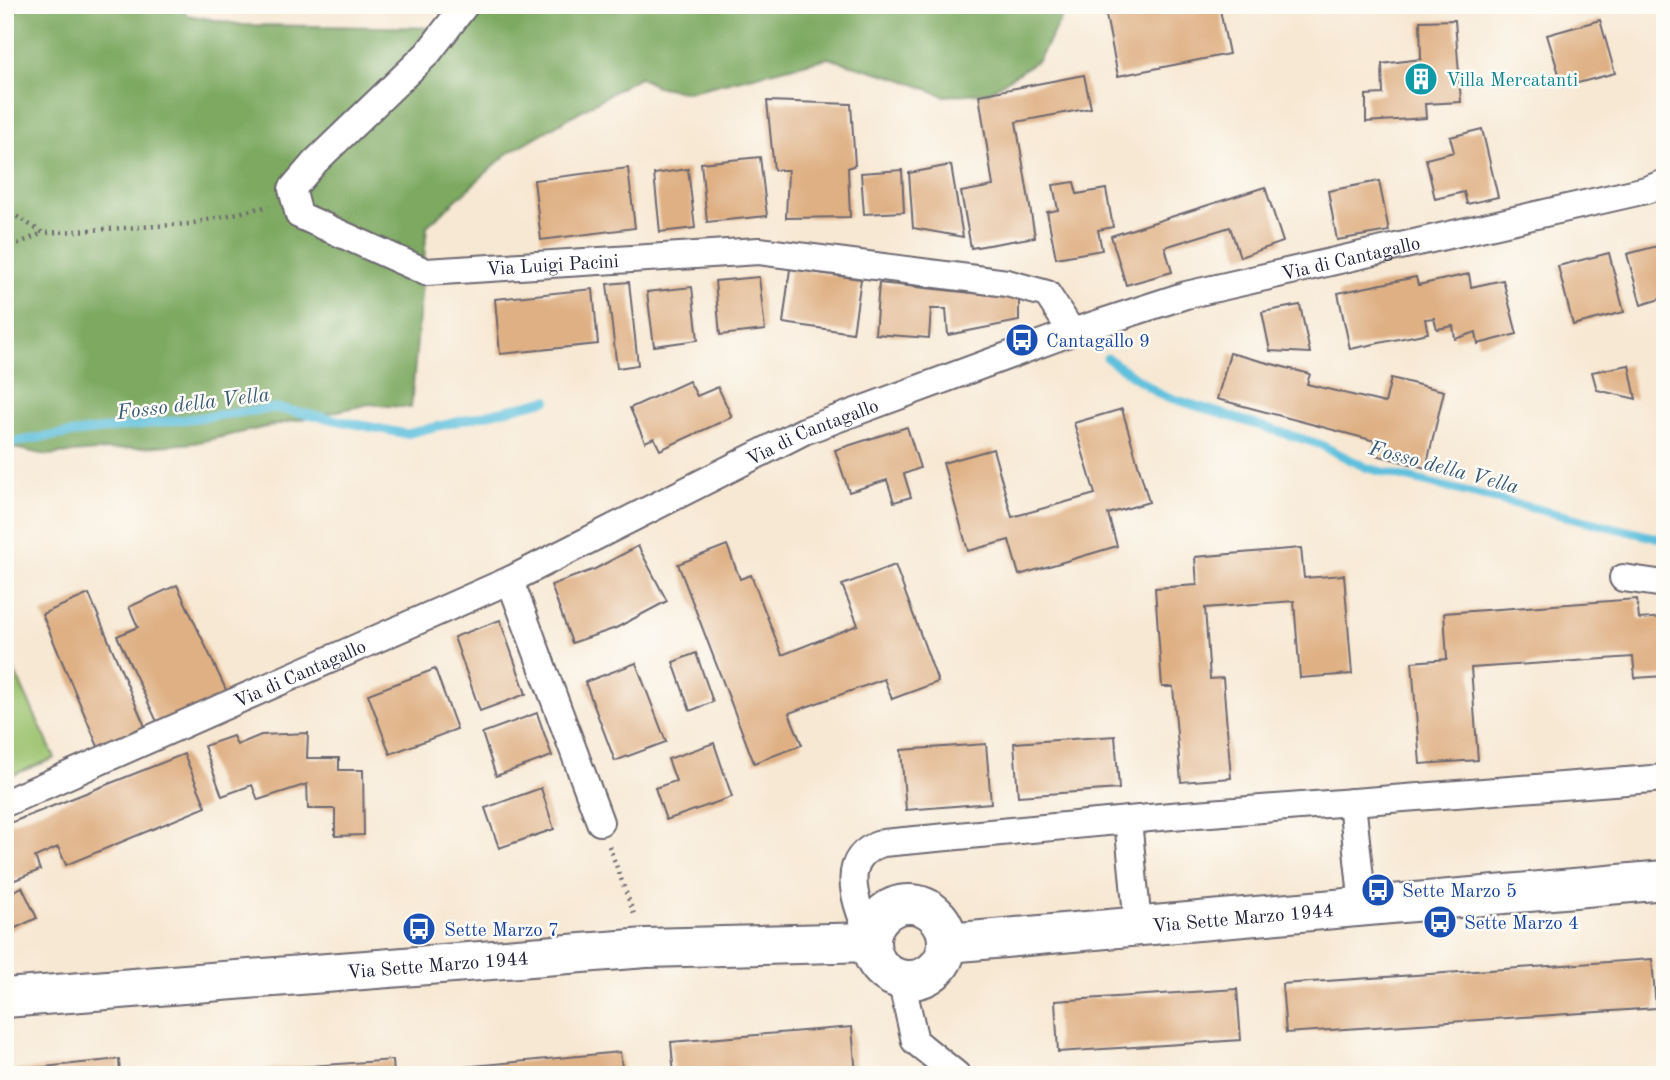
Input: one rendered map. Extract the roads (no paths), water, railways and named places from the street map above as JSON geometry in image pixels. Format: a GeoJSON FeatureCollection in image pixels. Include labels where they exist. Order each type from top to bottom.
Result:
{"type":"FeatureCollection","features":[{"type":"Feature","properties":{"kind":"street","name":"Via Luigi Pacini"},"geometry":{"type":"LineString","coordinates":[[465,5],[428,53],[315,162],[292,189],[299,215],[426,272],[759,251],[1007,283],[1047,294],[1072,332]]}},
{"type":"Feature","properties":{"kind":"street","name":"Via di Cantagallo"},"geometry":{"type":"LineString","coordinates":[[5,803],[510,580],[804,430],[1072,332],[1186,295],[1646,190],[1665,183]]}},
{"type":"Feature","properties":{"kind":"street"},"geometry":{"type":"LineString","coordinates":[[1623,578],[1665,584]]}},
{"type":"Feature","properties":{"kind":"street"},"geometry":{"type":"LineString","coordinates":[[510,580],[600,822]]}},
{"type":"Feature","properties":{"kind":"street"},"geometry":{"type":"LineString","coordinates":[[871,942],[873,929],[880,917],[893,907],[906,903],[922,905],[933,912],[946,930],[948,943],[945,957],[938,968],[921,979],[901,980],[887,974],[878,964],[852,888],[855,867],[861,855],[869,847],[883,844],[1128,820],[1665,778]]}},
{"type":"Feature","properties":{"kind":"street"},"geometry":{"type":"LineString","coordinates":[[1352,802],[1363,907]]}},
{"type":"Feature","properties":{"kind":"street"},"geometry":{"type":"LineString","coordinates":[[1128,820],[1138,926]]}},
{"type":"Feature","properties":{"kind":"street","name":"Via Sette Marzo 1944"},"geometry":{"type":"LineString","coordinates":[[948,943],[1665,880]]}},
{"type":"Feature","properties":{"kind":"street","name":"Via Sette Marzo 1944"},"geometry":{"type":"LineString","coordinates":[[5,998],[646,948],[871,942]]}},
{"type":"Feature","properties":{"kind":"street"},"geometry":{"type":"LineString","coordinates":[[901,980],[915,1041],[957,1075]]}},
{"type":"Feature","properties":{"kind":"waterway","name":"Fosso della Vella"},"geometry":{"type":"LineString","coordinates":[[1107,358],[1161,395],[1319,444],[1367,468],[1665,540]]}},
{"type":"Feature","properties":{"kind":"waterway","name":"Fosso della Vella"},"geometry":{"type":"LineString","coordinates":[[5,444],[276,408],[406,434],[547,400]]}},
{"type":"Feature","properties":{"kind":"place","name":"Villa Mercatanti"},"geometry":{"type":"Point","coordinates":[1421,79]}},
{"type":"Feature","properties":{"kind":"place","name":"Cantagallo 9"},"geometry":{"type":"Point","coordinates":[1022,340]}},
{"type":"Feature","properties":{"kind":"place","name":"Sette Marzo 5"},"geometry":{"type":"Point","coordinates":[1378,890]}},
{"type":"Feature","properties":{"kind":"place","name":"Sette Marzo 4"},"geometry":{"type":"Point","coordinates":[1440,922]}},
{"type":"Feature","properties":{"kind":"place","name":"Sette Marzo 7"},"geometry":{"type":"Point","coordinates":[419,929]}}]}
